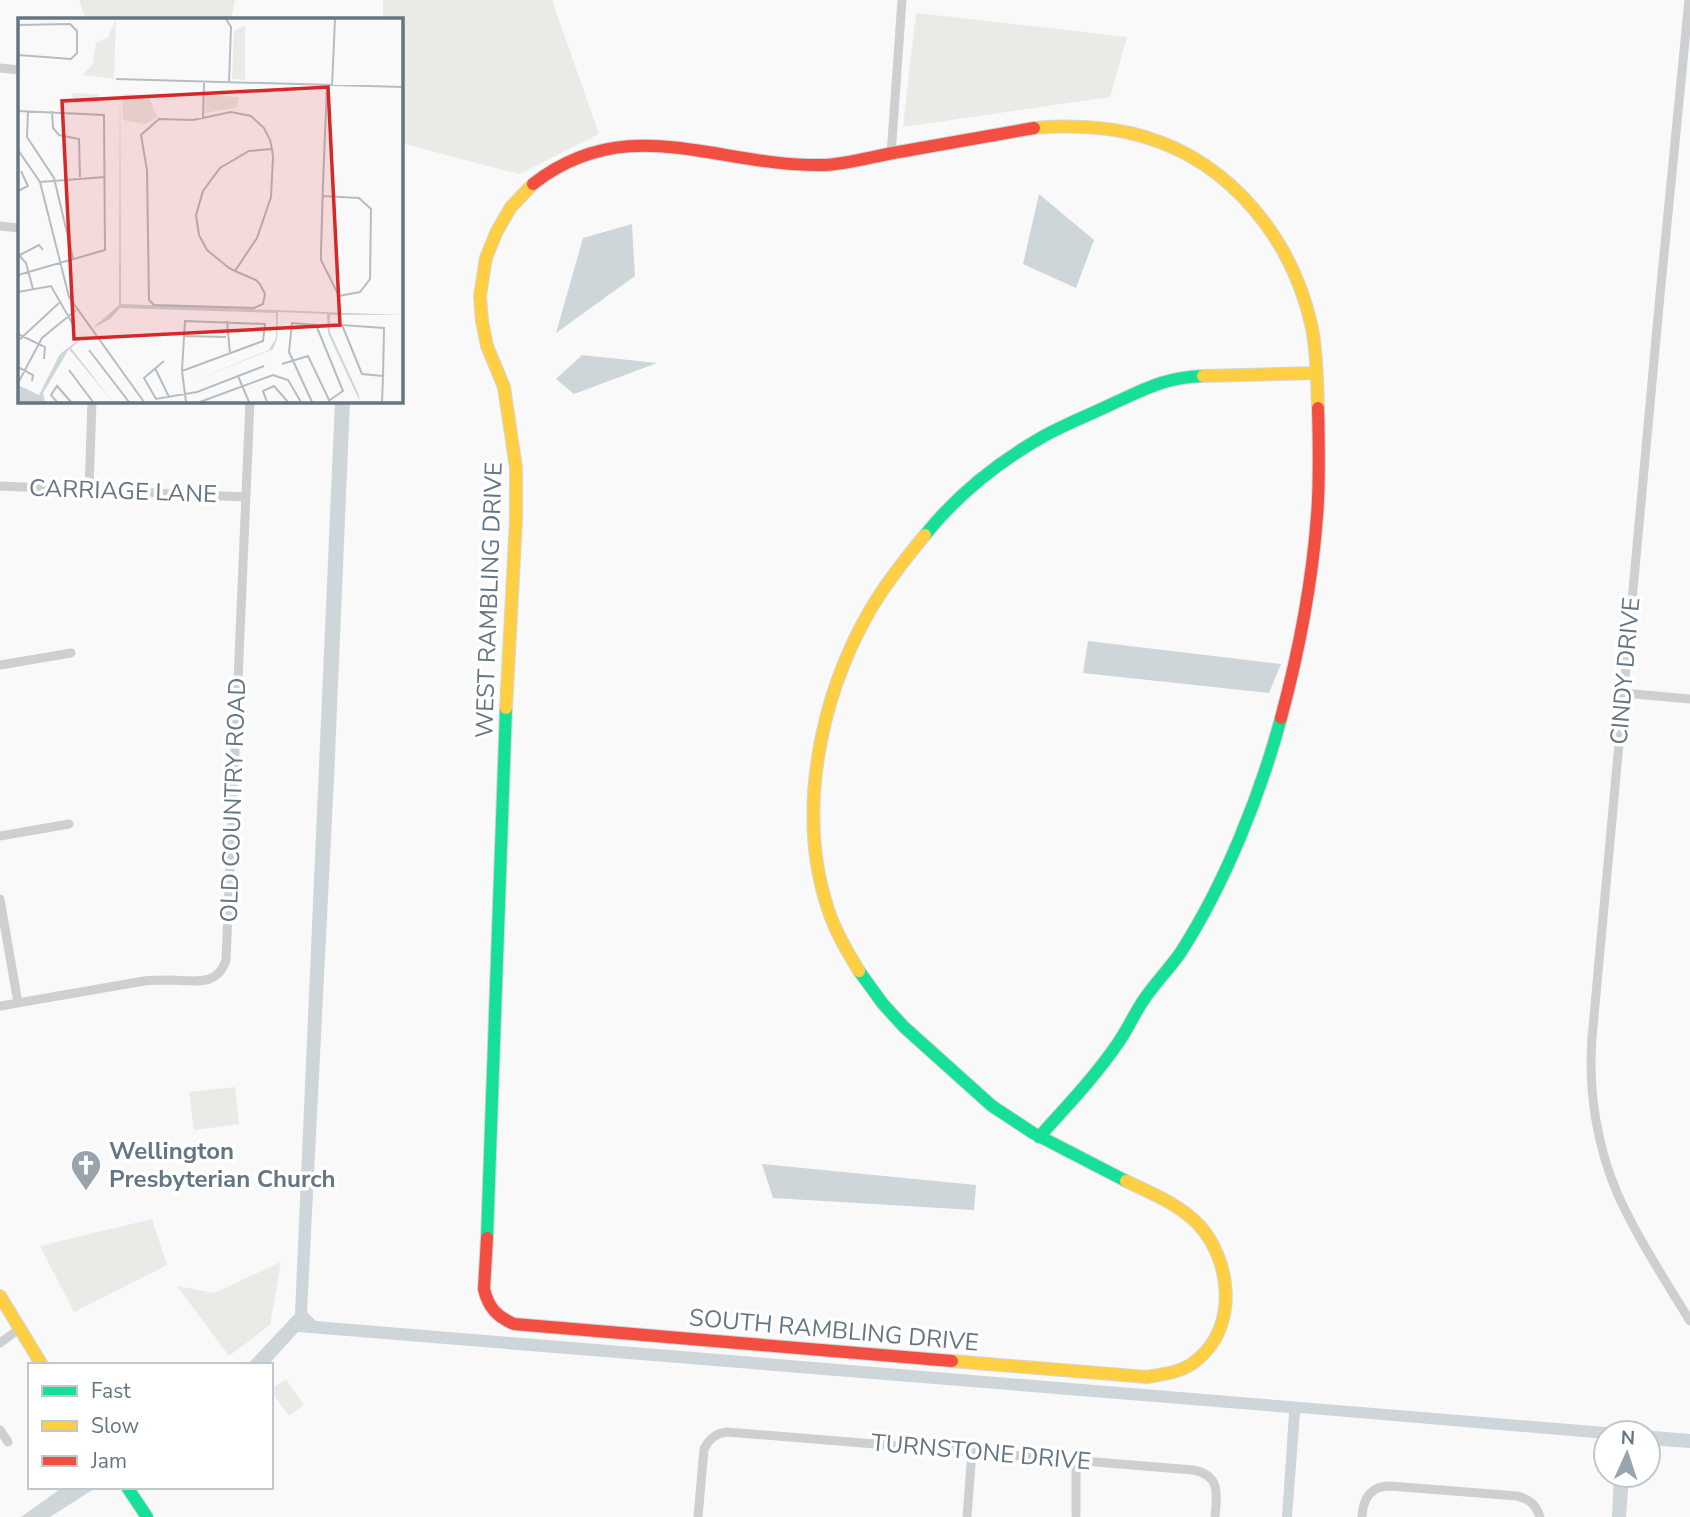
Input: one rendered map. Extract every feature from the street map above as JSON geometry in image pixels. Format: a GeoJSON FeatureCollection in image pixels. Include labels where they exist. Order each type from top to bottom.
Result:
{"type":"FeatureCollection","features":[{"type":"Feature","properties":{"kind":"street"},"geometry":{"type":"LineString","coordinates":[[891,155],[902,0]]}},
{"type":"Feature","properties":{"kind":"street","name":"CINDY DRIVE"},"geometry":{"type":"LineString","coordinates":[[1689,0],[1592,1038],[1593,1096],[1602,1146],[1618,1194],[1690,1321]]}},
{"type":"Feature","properties":{"kind":"street"},"geometry":{"type":"LineString","coordinates":[[0,68],[18,70]]}},
{"type":"Feature","properties":{"kind":"street","name":"WEST RAMBLING DRIVE"},"geometry":{"type":"LineString","coordinates":[[485,1282],[507,672],[515,550],[516,467],[503,385],[487,346],[480,308],[483,272],[492,241],[511,207],[533,183],[553,168],[589,151],[635,144],[655,145],[811,166],[842,164],[1034,128],[1066,125],[1106,127],[1130,132],[1176,148],[1217,173],[1247,199],[1263,218],[1283,252],[1303,296],[1310,319],[1317,373],[1319,424],[1319,478],[1312,564],[1292,681],[1271,754],[1244,825],[1203,913],[1164,975],[1144,998],[1114,1049],[1040,1137]]}},
{"type":"Feature","properties":{"kind":"street"},"geometry":{"type":"LineString","coordinates":[[0,226],[18,228]]}},
{"type":"Feature","properties":{"kind":"street"},"geometry":{"type":"LineString","coordinates":[[1040,1137],[1006,1117],[903,1026],[874,993],[833,921],[818,862],[814,797],[824,724],[841,673],[881,592],[915,547],[961,497],[1033,443],[1086,415],[1167,380],[1199,374],[1317,373]]}},
{"type":"Feature","properties":{"kind":"street"},"geometry":{"type":"LineString","coordinates":[[89,490],[92,402]]}},
{"type":"Feature","properties":{"kind":"street","name":"OLD COUNTRY ROAD"},"geometry":{"type":"LineString","coordinates":[[0,1006],[144,981],[206,981],[217,975],[224,966],[250,402]]}},
{"type":"Feature","properties":{"kind":"street","name":"CARRIAGE LANE"},"geometry":{"type":"LineString","coordinates":[[0,486],[246,496]]}},
{"type":"Feature","properties":{"kind":"street"},"geometry":{"type":"LineString","coordinates":[[0,666],[71,653]]}},
{"type":"Feature","properties":{"kind":"street"},"geometry":{"type":"LineString","coordinates":[[1623,693],[1690,699]]}},
{"type":"Feature","properties":{"kind":"street"},"geometry":{"type":"LineString","coordinates":[[0,836],[69,824]]}},
{"type":"Feature","properties":{"kind":"street"},"geometry":{"type":"LineString","coordinates":[[0,899],[18,1003]]}},
{"type":"Feature","properties":{"kind":"street","name":"SOUTH RAMBLING DRIVE"},"geometry":{"type":"LineString","coordinates":[[485,1282],[485,1295],[493,1311],[502,1319],[520,1325],[1147,1377],[1177,1373],[1188,1368],[1214,1344],[1227,1307],[1223,1271],[1204,1232],[1189,1216],[1171,1203],[1040,1137]]}},
{"type":"Feature","properties":{"kind":"street"},"geometry":{"type":"LineString","coordinates":[[0,1296],[41,1363]]}},
{"type":"Feature","properties":{"kind":"street"},"geometry":{"type":"LineString","coordinates":[[0,1343],[19,1329]]}},
{"type":"Feature","properties":{"kind":"street"},"geometry":{"type":"LineString","coordinates":[[0,1430],[8,1442]]}},
{"type":"Feature","properties":{"kind":"street","name":"TURNSTONE DRIVE"},"geometry":{"type":"LineString","coordinates":[[698,1517],[703,1455],[707,1443],[716,1435],[727,1432],[1199,1471],[1210,1477],[1216,1487],[1215,1517]]}},
{"type":"Feature","properties":{"kind":"street"},"geometry":{"type":"LineString","coordinates":[[967,1517],[972,1451]]}},
{"type":"Feature","properties":{"kind":"street"},"geometry":{"type":"LineString","coordinates":[[1076,1460],[1076,1515]]}},
{"type":"Feature","properties":{"kind":"street"},"geometry":{"type":"LineString","coordinates":[[1362,1517],[1368,1495],[1378,1488],[1390,1486],[1523,1497],[1533,1504],[1540,1517]]}},
{"type":"Feature","properties":{"kind":"street"},"geometry":{"type":"LineString","coordinates":[[128,1489],[148,1517]]}},
{"type":"Feature","properties":{"kind":"shaded area"},"geometry":{"type":"Polygon","coordinates":[[[79,0],[235,0],[231,18],[85,17],[79,0]]]}},
{"type":"Feature","properties":{"kind":"shaded area"},"geometry":{"type":"Polygon","coordinates":[[[383,0],[552,0],[599,134],[519,174],[402,143],[402,18],[383,18],[383,0]]]}},
{"type":"Feature","properties":{"kind":"shaded area"},"geometry":{"type":"Polygon","coordinates":[[[916,13],[1127,37],[1110,97],[903,127],[916,13]]]}},
{"type":"Feature","properties":{"kind":"shaded area"},"geometry":{"type":"Polygon","coordinates":[[[1039,194],[1094,240],[1076,288],[1023,264],[1039,194]]]}},
{"type":"Feature","properties":{"kind":"shaded area"},"geometry":{"type":"Polygon","coordinates":[[[632,224],[635,276],[556,333],[583,238],[632,224]]]}},
{"type":"Feature","properties":{"kind":"shaded area"},"geometry":{"type":"Polygon","coordinates":[[[582,355],[657,363],[574,394],[556,379],[582,355]]]}},
{"type":"Feature","properties":{"kind":"shaded area"},"geometry":{"type":"Polygon","coordinates":[[[335,402],[350,402],[307,1312],[316,1321],[1592,1426],[1592,1438],[1300,1413],[1292,1517],[1282,1517],[1289,1413],[298,1332],[270,1363],[249,1363],[295,1314],[335,402]]]}},
{"type":"Feature","properties":{"kind":"shaded area"},"geometry":{"type":"Polygon","coordinates":[[[1088,641],[1281,664],[1269,693],[1083,673],[1088,641]]]}},
{"type":"Feature","properties":{"kind":"shaded area"},"geometry":{"type":"Polygon","coordinates":[[[235,1087],[239,1124],[194,1130],[189,1092],[235,1087]]]}},
{"type":"Feature","properties":{"kind":"shaded area"},"geometry":{"type":"Polygon","coordinates":[[[762,1164],[976,1185],[974,1210],[773,1198],[762,1164]]]}},
{"type":"Feature","properties":{"kind":"shaded area"},"geometry":{"type":"Polygon","coordinates":[[[152,1219],[167,1265],[74,1312],[40,1246],[152,1219]]]}},
{"type":"Feature","properties":{"kind":"shaded area"},"geometry":{"type":"Polygon","coordinates":[[[281,1262],[270,1325],[229,1356],[177,1286],[214,1293],[281,1262]]]}},
{"type":"Feature","properties":{"kind":"shaded area"},"geometry":{"type":"Polygon","coordinates":[[[286,1379],[304,1405],[289,1416],[273,1394],[273,1388],[286,1379]]]}},
{"type":"Feature","properties":{"kind":"shaded area"},"geometry":{"type":"Polygon","coordinates":[[[1662,1432],[1690,1434],[1690,1448],[1662,1446],[1662,1432]]]}},
{"type":"Feature","properties":{"kind":"shaded area"},"geometry":{"type":"Polygon","coordinates":[[[60,1489],[94,1489],[50,1517],[21,1517],[60,1489]]]}},
{"type":"Feature","properties":{"kind":"shaded area"},"geometry":{"type":"Polygon","coordinates":[[[1613,1489],[1628,1489],[1626,1517],[1612,1517],[1613,1489]]]}},
{"type":"Feature","properties":{"kind":"traffic: fast"},"geometry":{"type":"LineString","coordinates":[[925,535],[937,520],[980,480],[1011,456],[1044,436],[1156,385],[1203,376]]}},
{"type":"Feature","properties":{"kind":"traffic: fast"},"geometry":{"type":"LineString","coordinates":[[487,1238],[506,708]]}},
{"type":"Feature","properties":{"kind":"traffic: fast"},"geometry":{"type":"LineString","coordinates":[[1039,1137],[1109,1056],[1145,998],[1181,952],[1197,925],[1240,838],[1263,778],[1281,718]]}},
{"type":"Feature","properties":{"kind":"traffic: fast"},"geometry":{"type":"LineString","coordinates":[[859,971],[904,1027],[992,1106],[1033,1133],[1126,1181]]}},
{"type":"Feature","properties":{"kind":"traffic: fast"},"geometry":{"type":"LineString","coordinates":[[128,1489],[147,1517]]}},
{"type":"Feature","properties":{"kind":"traffic: slow"},"geometry":{"type":"LineString","coordinates":[[1034,128],[1090,127],[1145,137],[1176,149],[1205,165],[1231,186],[1254,209],[1274,236],[1303,296],[1314,338],[1318,408]]}},
{"type":"Feature","properties":{"kind":"traffic: slow"},"geometry":{"type":"LineString","coordinates":[[506,708],[516,520],[516,468],[504,387],[487,346],[480,296],[486,258],[497,231],[511,207],[533,184]]}},
{"type":"Feature","properties":{"kind":"traffic: slow"},"geometry":{"type":"LineString","coordinates":[[1203,376],[1316,373]]}},
{"type":"Feature","properties":{"kind":"traffic: slow"},"geometry":{"type":"LineString","coordinates":[[859,971],[834,925],[819,872],[814,834],[818,757],[837,681],[852,646],[882,592],[925,535]]}},
{"type":"Feature","properties":{"kind":"traffic: slow"},"geometry":{"type":"LineString","coordinates":[[952,1361],[1147,1377],[1180,1370],[1197,1360],[1210,1346],[1224,1313],[1224,1275],[1218,1257],[1199,1225],[1183,1211],[1126,1181]]}},
{"type":"Feature","properties":{"kind":"traffic: slow"},"geometry":{"type":"LineString","coordinates":[[0,1296],[41,1363]]}},
{"type":"Feature","properties":{"kind":"traffic: jam"},"geometry":{"type":"LineString","coordinates":[[533,184],[569,162],[604,150],[640,146],[675,148],[786,164],[825,165],[1034,128]]}},
{"type":"Feature","properties":{"kind":"traffic: jam"},"geometry":{"type":"LineString","coordinates":[[1281,718],[1299,643],[1312,567],[1319,489],[1318,408]]}},
{"type":"Feature","properties":{"kind":"traffic: jam"},"geometry":{"type":"LineString","coordinates":[[487,1238],[484,1289],[494,1311],[514,1324],[952,1361]]}},
{"type":"Feature","properties":{"kind":"place","name":"Wellington Presbyterian Church"},"geometry":{"type":"Point","coordinates":[86,1192]}}]}
